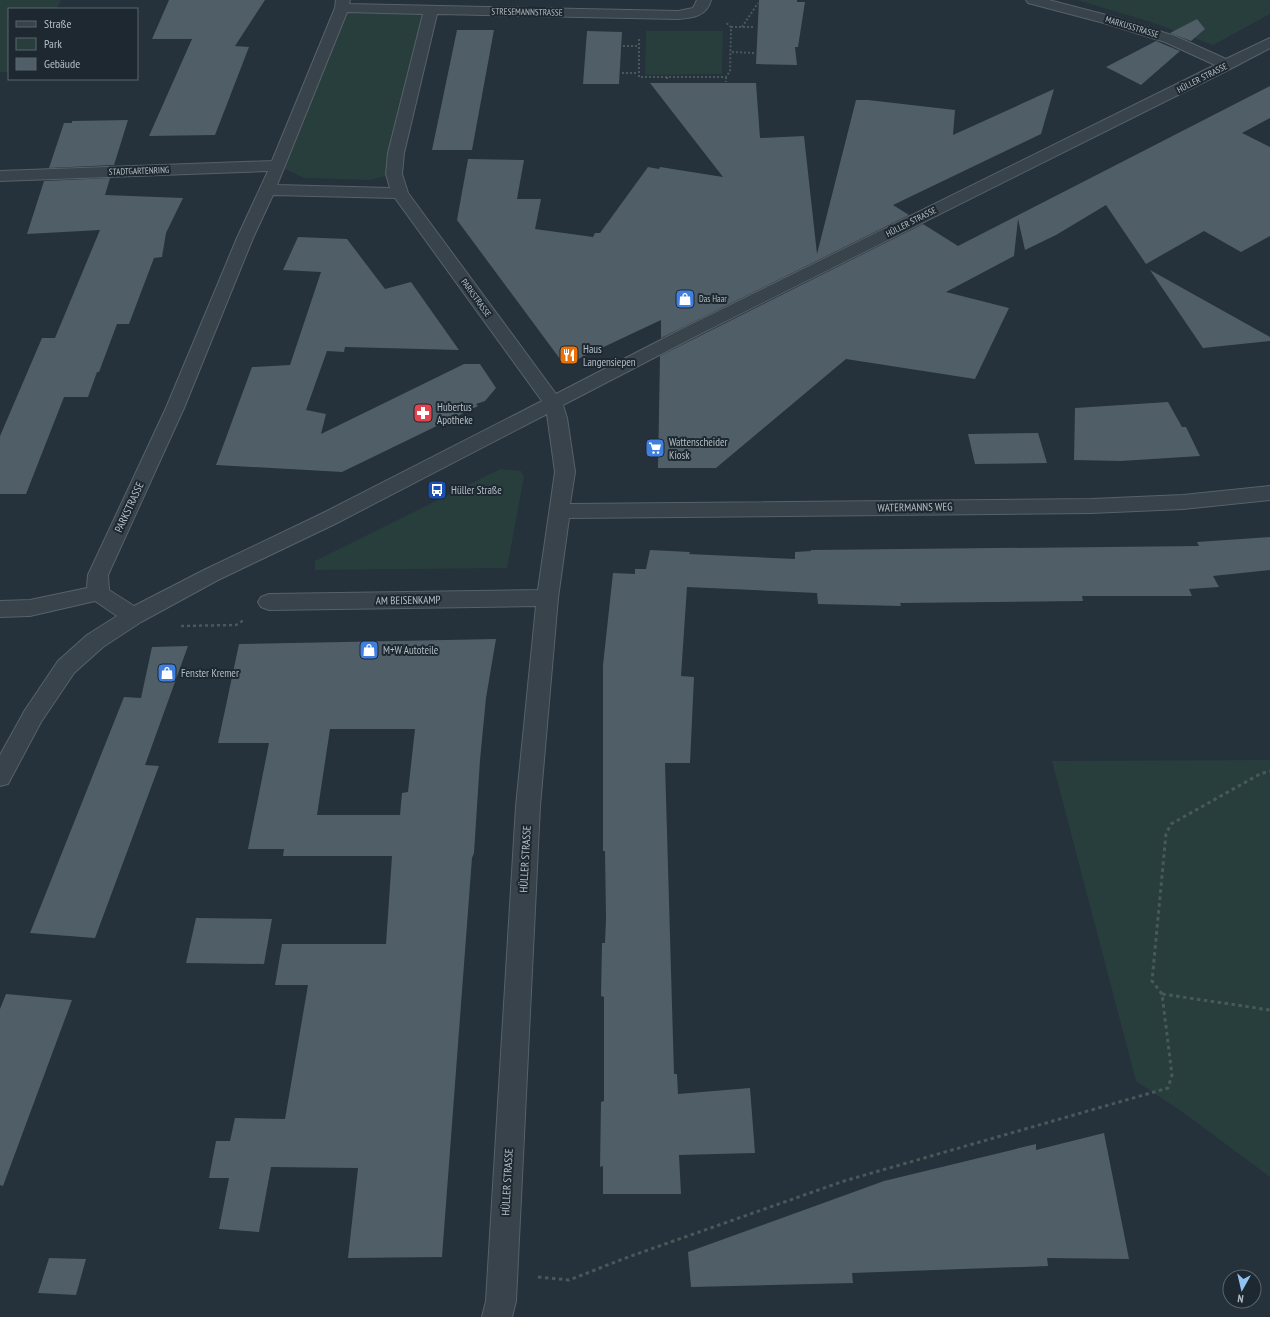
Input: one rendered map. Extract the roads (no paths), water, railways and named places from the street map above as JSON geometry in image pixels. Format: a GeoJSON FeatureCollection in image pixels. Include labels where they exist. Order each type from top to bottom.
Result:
{"type":"FeatureCollection","features":[{"type":"Feature","properties":{"kind":"street","name":"MARKUSSTRASSE"},"geometry":{"type":"LineString","coordinates":[[1033,0],[1109,20],[1170,39],[1227,65]]}},
{"type":"Feature","properties":{"kind":"street","name":"STRESEMANNSTRASSE"},"geometry":{"type":"LineString","coordinates":[[343,4],[431,10],[678,15],[696,13],[704,3]]}},
{"type":"Feature","properties":{"kind":"street","name":"PARKSTRASSE"},"geometry":{"type":"LineString","coordinates":[[98,593],[98,575],[175,408],[245,238],[278,166],[343,4]]}},
{"type":"Feature","properties":{"kind":"street","name":"PARKSTRASSE"},"geometry":{"type":"LineString","coordinates":[[431,10],[396,152],[394,174],[400,193],[553,402]]}},
{"type":"Feature","properties":{"kind":"street","name":"HÜLLER STRASSE"},"geometry":{"type":"LineString","coordinates":[[133,616],[211,574],[328,519],[688,333],[1227,65],[1270,42]]}},
{"type":"Feature","properties":{"kind":"street","name":"STADTGARTENRING"},"geometry":{"type":"LineString","coordinates":[[0,176],[278,166]]}},
{"type":"Feature","properties":{"kind":"street"},"geometry":{"type":"LineString","coordinates":[[267,190],[400,193]]}},
{"type":"Feature","properties":{"kind":"street","name":"HÜLLER STRASSE"},"geometry":{"type":"LineString","coordinates":[[497,1317],[501,1301],[528,806],[547,598],[565,472],[558,418],[553,402]]}},
{"type":"Feature","properties":{"kind":"street","name":"WATERMANNS WEG"},"geometry":{"type":"LineString","coordinates":[[559,511],[1091,506],[1183,502],[1270,493]]}},
{"type":"Feature","properties":{"kind":"street"},"geometry":{"type":"LineString","coordinates":[[0,608],[30,608],[98,593],[133,616],[95,641],[66,667],[33,716],[0,776]]}},
{"type":"Feature","properties":{"kind":"street","name":"AM BEISENKAMP"},"geometry":{"type":"LineString","coordinates":[[270,602],[547,598]]}},
{"type":"Feature","properties":{"kind":"place","name":"Das Haar"},"geometry":{"type":"Point","coordinates":[685,299]}},
{"type":"Feature","properties":{"kind":"place","name":"Haus Langensiepen"},"geometry":{"type":"Point","coordinates":[569,355]}},
{"type":"Feature","properties":{"kind":"place","name":"Hubertus Apotheke"},"geometry":{"type":"Point","coordinates":[423,413]}},
{"type":"Feature","properties":{"kind":"place","name":"Wattenscheider Kiosk"},"geometry":{"type":"Point","coordinates":[655,448]}},
{"type":"Feature","properties":{"kind":"place","name":"Hüller Straße"},"geometry":{"type":"Point","coordinates":[437,490]}},
{"type":"Feature","properties":{"kind":"place","name":"M+W Autoteile"},"geometry":{"type":"Point","coordinates":[369,650]}},
{"type":"Feature","properties":{"kind":"place","name":"Fenster Kremer"},"geometry":{"type":"Point","coordinates":[167,673]}}]}
